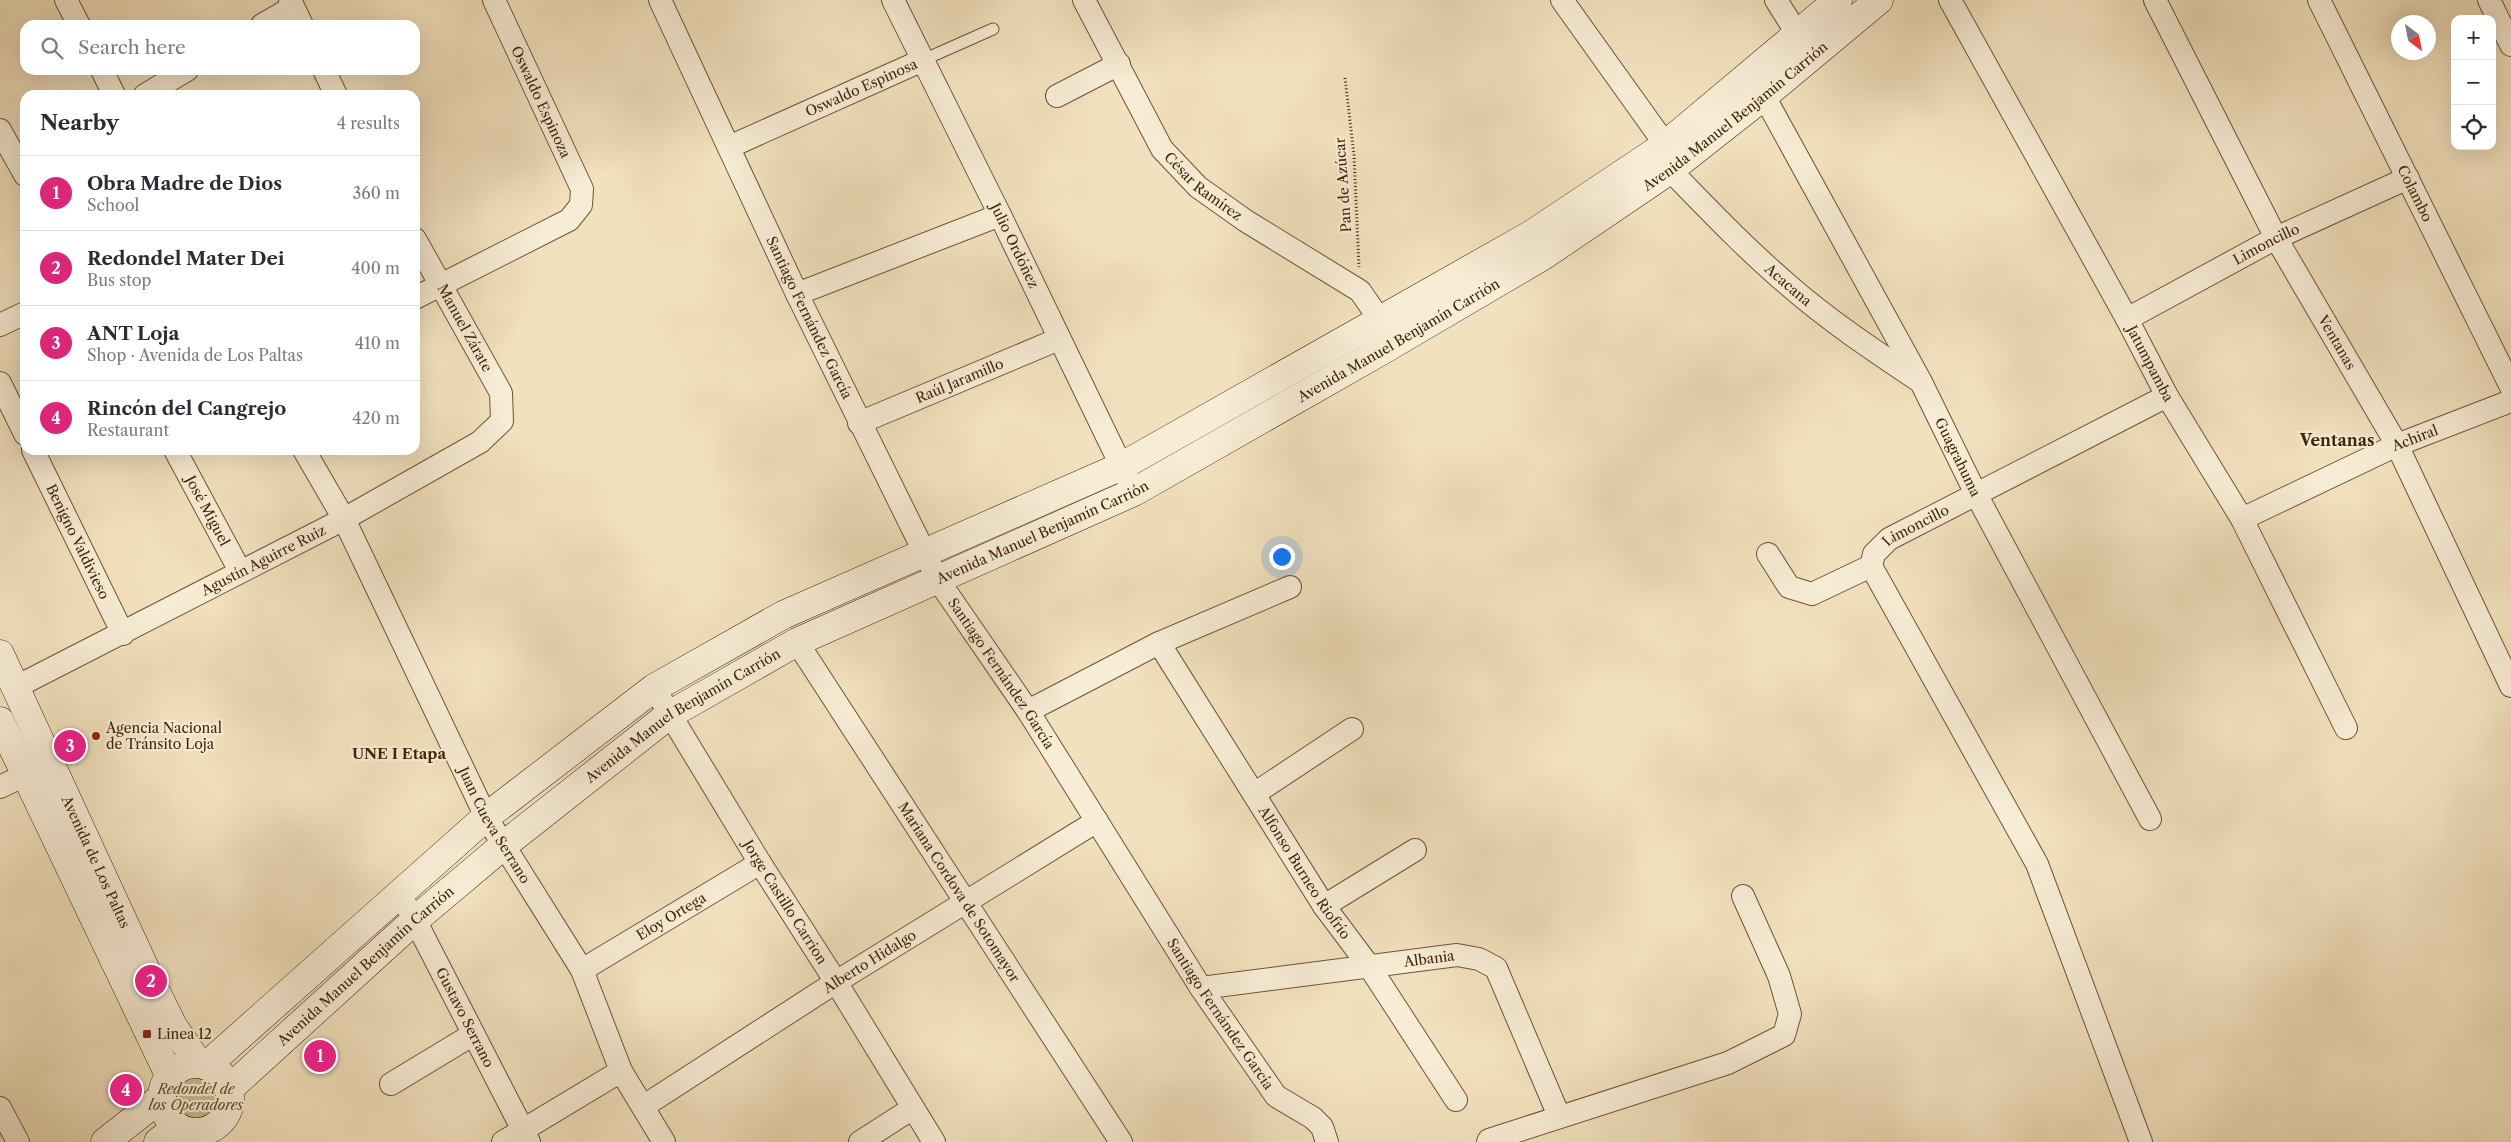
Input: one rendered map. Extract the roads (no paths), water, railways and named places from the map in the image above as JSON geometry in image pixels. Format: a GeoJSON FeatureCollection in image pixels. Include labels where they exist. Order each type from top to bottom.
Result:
{"type":"FeatureCollection","features":[{"type":"Feature","properties":{"kind":"main road","name":"Avenida Manuel Benjamín Carrión"},"geometry":{"type":"LineString","coordinates":[[203,1065],[486,817],[654,688],[784,615],[1122,466],[1532,234],[1671,160],[1798,35],[1838,0]]}},
{"type":"Feature","properties":{"kind":"main road","name":"Avenida Manuel Benjamín Carrión"},"geometry":{"type":"LineString","coordinates":[[228,1089],[415,920],[504,845],[669,715],[797,642],[1134,492],[1543,256],[1671,160],[1764,96],[1879,0]]}},
{"type":"Feature","properties":{"kind":"main road","name":"Avenida de Los Paltas"},"geometry":{"type":"LineString","coordinates":[[0,654],[173,1026],[203,1065]]}},
{"type":"Feature","properties":{"kind":"main road","name":"Avenida de Los Paltas"},"geometry":{"type":"LineString","coordinates":[[0,721],[166,1087]]}},
{"type":"Feature","properties":{"kind":"main road"},"geometry":{"type":"LineString","coordinates":[[105,1142],[188,1065],[203,1065],[224,1079],[230,1101],[222,1132],[200,1131],[180,1135],[164,1109],[166,1087]]}},
{"type":"Feature","properties":{"kind":"street"},"geometry":{"type":"LineString","coordinates":[[66,0],[76,20]]}},
{"type":"Feature","properties":{"kind":"street","name":"Oswaldo Espinoza"},"geometry":{"type":"LineString","coordinates":[[440,284],[570,220],[581,205],[582,189],[494,0]]}},
{"type":"Feature","properties":{"kind":"street","name":"Santiago Fernández García"},"geometry":{"type":"LineString","coordinates":[[660,0],[797,294],[938,580],[1028,711],[1201,988],[1276,1096],[1313,1118],[1322,1128],[1327,1142]]}},
{"type":"Feature","properties":{"kind":"street","name":"Julio Ordóñez"},"geometry":{"type":"LineString","coordinates":[[893,0],[1000,214],[1134,492]]}},
{"type":"Feature","properties":{"kind":"street","name":"César Ramírez"},"geometry":{"type":"LineString","coordinates":[[1084,0],[1162,149],[1198,187],[1246,221],[1360,292],[1380,320]]}},
{"type":"Feature","properties":{"kind":"street","name":"Acacana"},"geometry":{"type":"LineString","coordinates":[[1562,0],[1671,160],[1727,230],[1788,285],[1853,336],[1921,382]]}},
{"type":"Feature","properties":{"kind":"street"},"geometry":{"type":"LineString","coordinates":[[1776,0],[1798,35]]}},
{"type":"Feature","properties":{"kind":"street","name":"Jatumpamba"},"geometry":{"type":"LineString","coordinates":[[1950,0],[2127,319],[2167,396],[2242,519],[2346,728]]}},
{"type":"Feature","properties":{"kind":"street","name":"Ventanas"},"geometry":{"type":"LineString","coordinates":[[2155,0],[2276,238],[2397,446],[2511,686]]}},
{"type":"Feature","properties":{"kind":"street","name":"Colambo"},"geometry":{"type":"LineString","coordinates":[[2319,0],[2511,387]]}},
{"type":"Feature","properties":{"kind":"street"},"geometry":{"type":"LineString","coordinates":[[2489,0],[2511,45]]}},
{"type":"Feature","properties":{"kind":"street"},"geometry":{"type":"LineString","coordinates":[[274,20],[295,11]]}},
{"type":"Feature","properties":{"kind":"street","name":"Oswaldo Espinosa"},"geometry":{"type":"LineString","coordinates":[[728,147],[923,60]]}},
{"type":"Feature","properties":{"kind":"street"},"geometry":{"type":"LineString","coordinates":[[1057,96],[1119,64]]}},
{"type":"Feature","properties":{"kind":"street"},"geometry":{"type":"LineString","coordinates":[[104,75],[112,90]]}},
{"type":"Feature","properties":{"kind":"street"},"geometry":{"type":"LineString","coordinates":[[153,90],[179,75]]}},
{"type":"Feature","properties":{"kind":"street"},"geometry":{"type":"LineString","coordinates":[[326,75],[334,90]]}},
{"type":"Feature","properties":{"kind":"street","name":"Guagrahuma"},"geometry":{"type":"LineString","coordinates":[[1764,96],[1921,382],[1976,494],[2150,819]]}},
{"type":"Feature","properties":{"kind":"street"},"geometry":{"type":"LineString","coordinates":[[0,130],[20,166]]}},
{"type":"Feature","properties":{"kind":"street","name":"Limoncillo"},"geometry":{"type":"LineString","coordinates":[[2127,319],[2276,238],[2408,178]]}},
{"type":"Feature","properties":{"kind":"street"},"geometry":{"type":"LineString","coordinates":[[797,294],[1000,214]]}},
{"type":"Feature","properties":{"kind":"street","name":"Manuel Zárate"},"geometry":{"type":"LineString","coordinates":[[420,248],[501,393],[502,421]]}},
{"type":"Feature","properties":{"kind":"street"},"geometry":{"type":"LineString","coordinates":[[420,295],[440,284]]}},
{"type":"Feature","properties":{"kind":"street"},"geometry":{"type":"LineString","coordinates":[[0,325],[20,315]]}},
{"type":"Feature","properties":{"kind":"street","name":"Raúl Jaramillo"},"geometry":{"type":"LineString","coordinates":[[859,423],[1059,339]]}},
{"type":"Feature","properties":{"kind":"street"},"geometry":{"type":"LineString","coordinates":[[0,383],[20,424]]}},
{"type":"Feature","properties":{"kind":"street","name":"Limoncillo"},"geometry":{"type":"LineString","coordinates":[[1871,566],[1874,554],[1889,539],[2167,396]]}},
{"type":"Feature","properties":{"kind":"street","name":"Achiral"},"geometry":{"type":"LineString","coordinates":[[2242,519],[2397,446],[2511,401]]}},
{"type":"Feature","properties":{"kind":"street","name":"Agustín Aguirre Ruiz"},"geometry":{"type":"LineString","coordinates":[[16,687],[344,520],[480,442],[502,421]]}},
{"type":"Feature","properties":{"kind":"street","name":"Benigno Valdivieso"},"geometry":{"type":"LineString","coordinates":[[35,455],[123,634]]}},
{"type":"Feature","properties":{"kind":"street","name":"José Miguel"},"geometry":{"type":"LineString","coordinates":[[178,455],[240,572]]}},
{"type":"Feature","properties":{"kind":"street","name":"Juan Cueva Serrano"},"geometry":{"type":"LineString","coordinates":[[307,455],[344,520],[486,817],[582,970],[622,1071],[664,1142]]}},
{"type":"Feature","properties":{"kind":"street"},"geometry":{"type":"LineString","coordinates":[[1768,554],[1789,587],[1812,594],[1871,566],[2037,864],[2141,1142]]}},
{"type":"Feature","properties":{"kind":"street"},"geometry":{"type":"LineString","coordinates":[[1028,711],[1159,643],[1290,587]]}},
{"type":"Feature","properties":{"kind":"street","name":"Mariana Cordova de Sotomayor"},"geometry":{"type":"LineString","coordinates":[[797,642],[1121,1142]]}},
{"type":"Feature","properties":{"kind":"street","name":"Alfonso Burneo Riofrío"},"geometry":{"type":"LineString","coordinates":[[1159,643],[1324,906],[1369,966],[1456,1100]]}},
{"type":"Feature","properties":{"kind":"street","name":"Jorge Castillo Carrion"},"geometry":{"type":"LineString","coordinates":[[654,688],[760,863],[836,982],[934,1142]]}},
{"type":"Feature","properties":{"kind":"street"},"geometry":{"type":"LineString","coordinates":[[1254,794],[1352,730]]}},
{"type":"Feature","properties":{"kind":"street"},"geometry":{"type":"LineString","coordinates":[[0,787],[51,764]]}},
{"type":"Feature","properties":{"kind":"street","name":"Alberto Hidalgo"},"geometry":{"type":"LineString","coordinates":[[644,1106],[836,982],[1097,821]]}},
{"type":"Feature","properties":{"kind":"street"},"geometry":{"type":"LineString","coordinates":[[1324,906],[1415,850]]}},
{"type":"Feature","properties":{"kind":"street","name":"Eloy Ortega"},"geometry":{"type":"LineString","coordinates":[[582,970],[760,863]]}},
{"type":"Feature","properties":{"kind":"street","name":"Gustavo Serrano"},"geometry":{"type":"LineString","coordinates":[[399,894],[415,920],[526,1137]]}},
{"type":"Feature","properties":{"kind":"street"},"geometry":{"type":"LineString","coordinates":[[1488,1142],[1489,1140],[1559,1116],[1728,1063],[1784,1035],[1790,1014],[1779,976],[1743,896]]}},
{"type":"Feature","properties":{"kind":"street","name":"Albania"},"geometry":{"type":"LineString","coordinates":[[1201,988],[1457,955],[1479,959],[1496,968],[1559,1116]]}},
{"type":"Feature","properties":{"kind":"street"},"geometry":{"type":"LineString","coordinates":[[391,1084],[472,1034]]}},
{"type":"Feature","properties":{"kind":"street"},"geometry":{"type":"LineString","coordinates":[[503,1142],[526,1137],[622,1071]]}},
{"type":"Feature","properties":{"kind":"street"},"geometry":{"type":"LineString","coordinates":[[0,1108],[18,1142]]}},
{"type":"Feature","properties":{"kind":"street"},"geometry":{"type":"LineString","coordinates":[[860,1142],[913,1108]]}},
{"type":"Feature","properties":{"kind":"lane","name":"Oswaldo Espinosa"},"geometry":{"type":"LineString","coordinates":[[923,60],[993,29]]}},
{"type":"Feature","properties":{"kind":"place","name":"Agencia Nacional de Tránsito Loja"},"geometry":{"type":"Point","coordinates":[96,736]}},
{"type":"Feature","properties":{"kind":"place","name":"ANT Loja"},"geometry":{"type":"Point","coordinates":[70,746]}},
{"type":"Feature","properties":{"kind":"place","name":"Redondel Mater Dei"},"geometry":{"type":"Point","coordinates":[151,981]}},
{"type":"Feature","properties":{"kind":"place","name":"Linea 12"},"geometry":{"type":"Point","coordinates":[147,1034]}},
{"type":"Feature","properties":{"kind":"place","name":"Obra Madre de Dios"},"geometry":{"type":"Point","coordinates":[320,1056]}},
{"type":"Feature","properties":{"kind":"place","name":"Rincón del Cangrejo"},"geometry":{"type":"Point","coordinates":[126,1090]}},
{"type":"Feature","properties":{"kind":"district","name":"Ventanas"},"geometry":{"type":"Point","coordinates":[2337,440]}},
{"type":"Feature","properties":{"kind":"district","name":"UNE I Etapa"},"geometry":{"type":"Point","coordinates":[399,754]}},
{"type":"Feature","properties":{"kind":"park label","name":"Redondel de los Operadores"},"geometry":{"type":"Point","coordinates":[196,1098]}}]}
